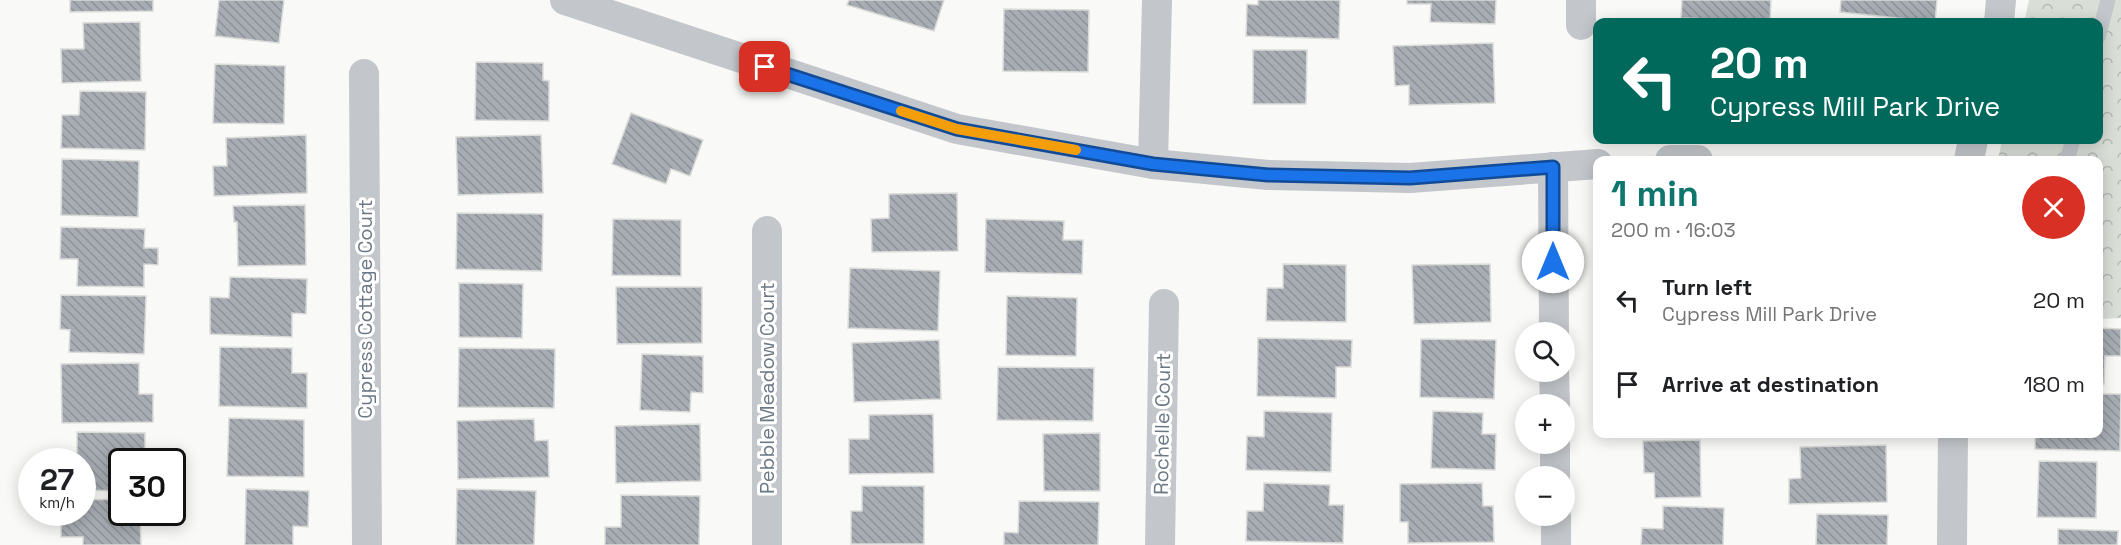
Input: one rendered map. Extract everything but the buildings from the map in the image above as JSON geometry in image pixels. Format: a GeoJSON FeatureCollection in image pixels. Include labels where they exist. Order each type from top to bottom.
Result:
{"type":"FeatureCollection","features":[{"type":"Feature","properties":{"kind":"street"},"geometry":{"type":"LineString","coordinates":[[564,0],[957,129],[1153,164],[1268,175],[1410,178],[1593,164]]}},
{"type":"Feature","properties":{"kind":"street"},"geometry":{"type":"LineString","coordinates":[[1153,164],[1157,0]]}},
{"type":"Feature","properties":{"kind":"street"},"geometry":{"type":"LineString","coordinates":[[1999,18],[2001,0]]}},
{"type":"Feature","properties":{"kind":"street","name":"Cypress Cottage Court"},"geometry":{"type":"LineString","coordinates":[[364,74],[367,545]]}},
{"type":"Feature","properties":{"kind":"street"},"geometry":{"type":"LineString","coordinates":[[1553,167],[1554,322]]}},
{"type":"Feature","properties":{"kind":"street","name":"Pebble Meadow Court"},"geometry":{"type":"LineString","coordinates":[[766,545],[767,231]]}},
{"type":"Feature","properties":{"kind":"street","name":"Rochelle Court"},"geometry":{"type":"LineString","coordinates":[[1160,545],[1164,304]]}},
{"type":"Feature","properties":{"kind":"street"},"geometry":{"type":"LineString","coordinates":[[1952,545],[1953,438]]}},
{"type":"Feature","properties":{"kind":"street"},"geometry":{"type":"LineString","coordinates":[[1556,526],[1556,545]]}},
{"type":"Feature","properties":{"kind":"lane"},"geometry":{"type":"LineString","coordinates":[[2103,18],[2108,0]]}},
{"type":"Feature","properties":{"kind":"green space"},"geometry":{"type":"Polygon","coordinates":[[[2029,0],[2121,0],[2121,318],[2103,319],[2103,156],[1999,156],[2001,144],[2103,144],[2103,18],[2025,18],[2029,0]]]}},
{"type":"Feature","properties":{"kind":"slow traffic"},"geometry":{"type":"LineString","coordinates":[[901,111],[957,129],[1076,150]]}},
{"type":"Feature","properties":{"kind":"route"},"geometry":{"type":"LineString","coordinates":[[765,67],[957,129],[1153,164],[1268,175],[1410,178],[1553,167],[1553,262]]}}]}
